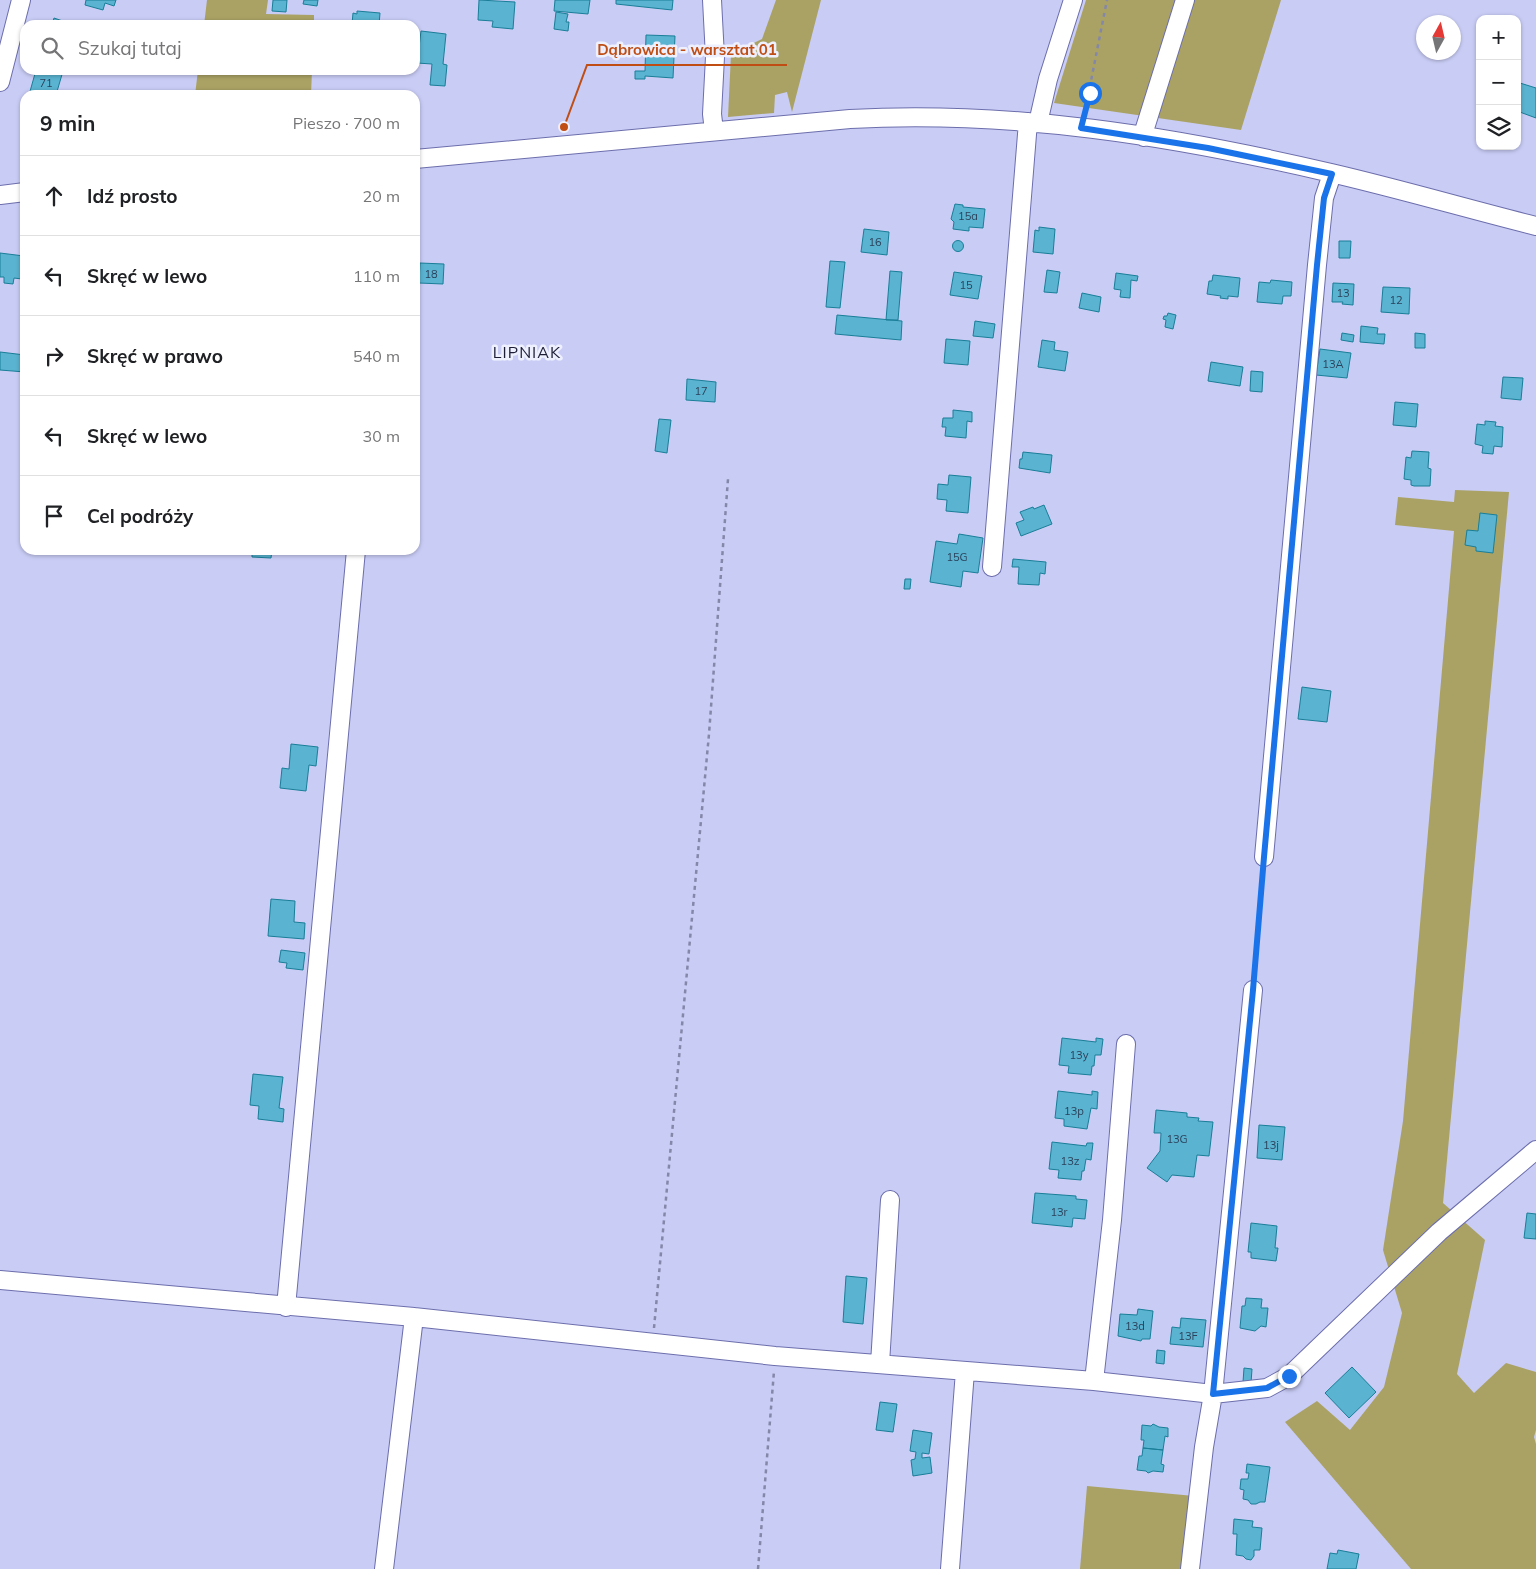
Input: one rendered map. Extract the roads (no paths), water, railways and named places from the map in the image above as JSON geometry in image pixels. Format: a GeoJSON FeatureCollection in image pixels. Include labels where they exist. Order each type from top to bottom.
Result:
{"type":"FeatureCollection","features":[{"type":"Feature","properties":{"kind":"street"},"geometry":{"type":"LineString","coordinates":[[0,82],[21,0]]}},
{"type":"Feature","properties":{"kind":"street"},"geometry":{"type":"LineString","coordinates":[[712,0],[715,42],[712,114],[714,131]]}},
{"type":"Feature","properties":{"kind":"street"},"geometry":{"type":"LineString","coordinates":[[992,567],[1033,122],[1073,0]]}},
{"type":"Feature","properties":{"kind":"street"},"geometry":{"type":"LineString","coordinates":[[1144,137],[1145,128],[1185,0]]}},
{"type":"Feature","properties":{"kind":"street"},"geometry":{"type":"LineString","coordinates":[[420,159],[829,121],[902,117],[973,118],[1033,122],[1081,128],[1233,152],[1332,174],[1536,226]]}},
{"type":"Feature","properties":{"kind":"street"},"geometry":{"type":"LineString","coordinates":[[1264,857],[1320,236],[1324,198],[1332,174]]}},
{"type":"Feature","properties":{"kind":"street"},"geometry":{"type":"LineString","coordinates":[[0,195],[20,193]]}},
{"type":"Feature","properties":{"kind":"street"},"geometry":{"type":"LineString","coordinates":[[286,1307],[356,555]]}},
{"type":"Feature","properties":{"kind":"street"},"geometry":{"type":"LineString","coordinates":[[1190,1569],[1204,1447],[1213,1394],[1253,990]]}},
{"type":"Feature","properties":{"kind":"street"},"geometry":{"type":"LineString","coordinates":[[1094,1381],[1112,1220],[1126,1044]]}},
{"type":"Feature","properties":{"kind":"street"},"geometry":{"type":"LineString","coordinates":[[0,1280],[414,1317],[775,1356],[1094,1381],[1213,1394],[1267,1388],[1289,1376],[1439,1232],[1536,1150]]}},
{"type":"Feature","properties":{"kind":"street"},"geometry":{"type":"LineString","coordinates":[[880,1364],[890,1200]]}},
{"type":"Feature","properties":{"kind":"street"},"geometry":{"type":"LineString","coordinates":[[384,1569],[414,1317]]}},
{"type":"Feature","properties":{"kind":"street"},"geometry":{"type":"LineString","coordinates":[[950,1569],[965,1371]]}},
{"type":"Feature","properties":{"kind":"place","name":"Dąbrowica - warsztat 01"},"geometry":{"type":"Point","coordinates":[564,127]}},
{"type":"Feature","properties":{"kind":"district","name":"LIPNIAK"},"geometry":{"type":"Point","coordinates":[527,352]}}]}
